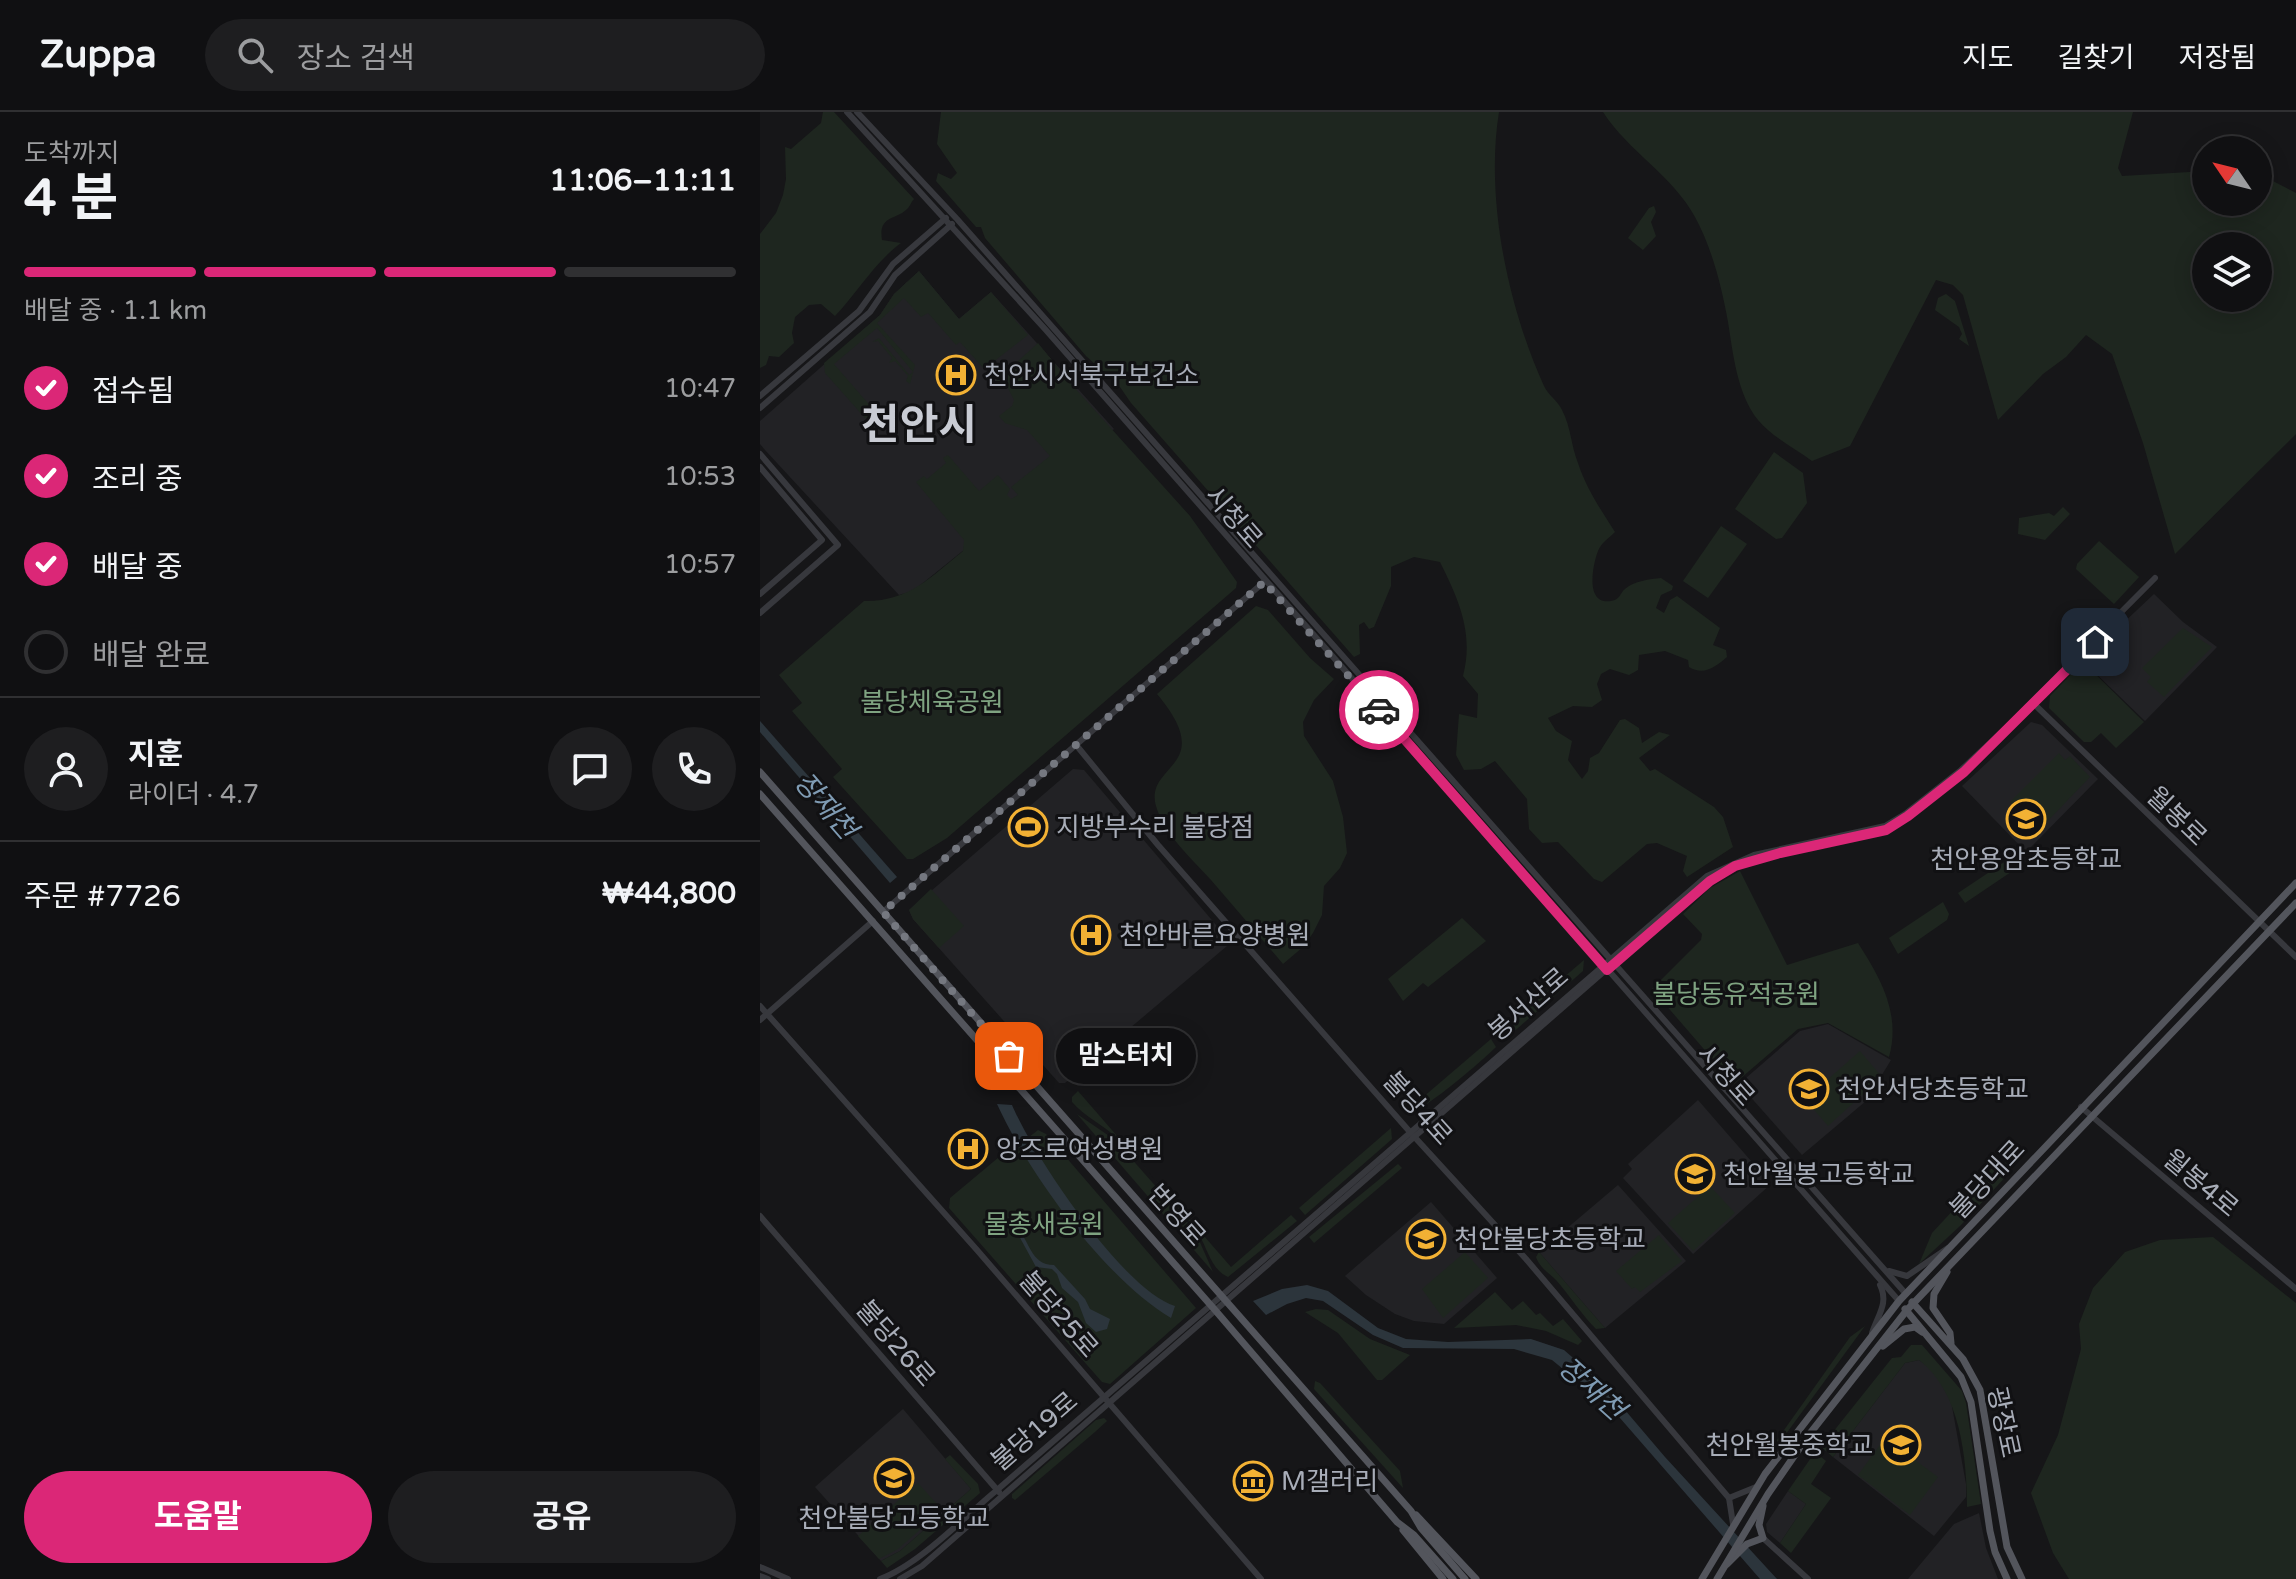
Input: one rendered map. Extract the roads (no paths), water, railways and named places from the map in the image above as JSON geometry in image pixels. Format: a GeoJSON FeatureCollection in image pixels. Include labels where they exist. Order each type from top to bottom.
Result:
{"type":"FeatureCollection","features":[{"type":"Feature","properties":{"kind":"main road","name":"번영로"},"geometry":{"type":"LineString","coordinates":[[760,772],[1411,1511],[1421,1528],[1465,1579]]}},
{"type":"Feature","properties":{"kind":"main road","name":"번영로"},"geometry":{"type":"LineString","coordinates":[[760,794],[1397,1522],[1414,1535],[1453,1579]]}},
{"type":"Feature","properties":{"kind":"main road","name":"불당대로"},"geometry":{"type":"LineString","coordinates":[[1702,1579],[1756,1487],[1899,1301],[2296,883]]}},
{"type":"Feature","properties":{"kind":"main road","name":"불당대로"},"geometry":{"type":"LineString","coordinates":[[1725,1565],[1765,1498],[1913,1303],[2296,903]]}},
{"type":"Feature","properties":{"kind":"main road"},"geometry":{"type":"LineString","coordinates":[[873,921],[883,912]]}},
{"type":"Feature","properties":{"kind":"main road"},"geometry":{"type":"LineString","coordinates":[[1952,1263],[1933,1300],[1937,1317],[1950,1333],[1952,1345]]}},
{"type":"Feature","properties":{"kind":"main road","name":"광장로"},"geometry":{"type":"LineString","coordinates":[[1906,1294],[1952,1345],[1980,1390],[2007,1547],[2022,1579]]}},
{"type":"Feature","properties":{"kind":"main road","name":"시청로"},"geometry":{"type":"LineString","coordinates":[[1899,1301],[1907,1310]]}},
{"type":"Feature","properties":{"kind":"main road","name":"광장로"},"geometry":{"type":"LineString","coordinates":[[1907,1310],[1961,1377],[1971,1402],[1990,1531],[2007,1579]]}},
{"type":"Feature","properties":{"kind":"main road"},"geometry":{"type":"LineString","coordinates":[[1871,1355],[1904,1329],[1915,1327],[1931,1337]]}},
{"type":"Feature","properties":{"kind":"main road"},"geometry":{"type":"LineString","coordinates":[[1717,1579],[1725,1565],[1737,1557],[1749,1542],[1763,1538],[1759,1525],[1765,1498]]}},
{"type":"Feature","properties":{"kind":"main road"},"geometry":{"type":"LineString","coordinates":[[1411,1511],[1476,1579]]}},
{"type":"Feature","properties":{"kind":"main road"},"geometry":{"type":"LineString","coordinates":[[1397,1522],[1443,1579]]}},
{"type":"Feature","properties":{"kind":"street","name":"시청로"},"geometry":{"type":"LineString","coordinates":[[847,112],[948,216],[957,219],[1906,1294]]}},
{"type":"Feature","properties":{"kind":"street","name":"시청로"},"geometry":{"type":"LineString","coordinates":[[857,112],[948,216],[951,225],[1899,1301]]}},
{"type":"Feature","properties":{"kind":"street"},"geometry":{"type":"LineString","coordinates":[[760,396],[859,311],[893,264],[948,216]]}},
{"type":"Feature","properties":{"kind":"street"},"geometry":{"type":"LineString","coordinates":[[760,408],[870,312],[895,275],[957,219]]}},
{"type":"Feature","properties":{"kind":"street"},"geometry":{"type":"LineString","coordinates":[[760,454],[838,545],[760,613]]}},
{"type":"Feature","properties":{"kind":"street"},"geometry":{"type":"LineString","coordinates":[[760,467],[822,540],[760,594]]}},
{"type":"Feature","properties":{"kind":"street"},"geometry":{"type":"LineString","coordinates":[[791,586],[806,567],[804,563],[796,563]]}},
{"type":"Feature","properties":{"kind":"street"},"geometry":{"type":"LineString","coordinates":[[774,601],[768,600],[767,594],[782,575]]}},
{"type":"Feature","properties":{"kind":"street"},"geometry":{"type":"LineString","coordinates":[[883,912],[1272,575]]}},
{"type":"Feature","properties":{"kind":"street","name":"봉서산로"},"geometry":{"type":"LineString","coordinates":[[1212,1307],[1710,881],[1735,866],[1886,830],[1964,772],[2156,579]]}},
{"type":"Feature","properties":{"kind":"street","name":"월봉로"},"geometry":{"type":"LineString","coordinates":[[2033,702],[2296,957]]}},
{"type":"Feature","properties":{"kind":"street","name":"불당4로"},"geometry":{"type":"LineString","coordinates":[[1077,746],[1158,845],[1526,1259],[1729,1498]]}},
{"type":"Feature","properties":{"kind":"street"},"geometry":{"type":"LineString","coordinates":[[760,1020],[873,921]]}},
{"type":"Feature","properties":{"kind":"street","name":"불당25로"},"geometry":{"type":"LineString","coordinates":[[760,1006],[1261,1579]]}},
{"type":"Feature","properties":{"kind":"street","name":"월봉4로"},"geometry":{"type":"LineString","coordinates":[[2081,1107],[2296,1289]]}},
{"type":"Feature","properties":{"kind":"street","name":"불당26로"},"geometry":{"type":"LineString","coordinates":[[760,1216],[1000,1493]]}},
{"type":"Feature","properties":{"kind":"street"},"geometry":{"type":"LineString","coordinates":[[1882,1267],[1894,1275],[1907,1276],[1951,1247]]}},
{"type":"Feature","properties":{"kind":"street"},"geometry":{"type":"LineString","coordinates":[[1872,1333],[1885,1296],[1875,1274]]}},
{"type":"Feature","properties":{"kind":"street","name":"불당19로"},"geometry":{"type":"LineString","coordinates":[[900,1579],[922,1566],[1103,1396],[1212,1307]]}},
{"type":"Feature","properties":{"kind":"street","name":"불당19로"},"geometry":{"type":"LineString","coordinates":[[880,1579],[918,1557],[1000,1493],[1109,1403],[1212,1307]]}},
{"type":"Feature","properties":{"kind":"street"},"geometry":{"type":"LineString","coordinates":[[1733,1524],[1729,1498],[1756,1487]]}},
{"type":"Feature","properties":{"kind":"street"},"geometry":{"type":"LineString","coordinates":[[1763,1538],[1808,1579]]}},
{"type":"Feature","properties":{"kind":"street"},"geometry":{"type":"LineString","coordinates":[[760,1567],[788,1579]]}},
{"type":"Feature","properties":{"kind":"street"},"geometry":{"type":"LineString","coordinates":[[760,1576],[768,1579]]}},
{"type":"Feature","properties":{"kind":"water","name":"장재천"},"geometry":{"type":"Polygon","coordinates":[[[760,721],[897,877],[890,883],[760,732],[760,721]]]}},
{"type":"Feature","properties":{"kind":"water"},"geometry":{"type":"Polygon","coordinates":[[[997,1104],[1012,1105],[1039,1155],[1082,1218],[1131,1275],[1154,1295],[1175,1306],[1171,1318],[1120,1278],[1071,1223],[1028,1161],[997,1104]]]}},
{"type":"Feature","properties":{"kind":"water"},"geometry":{"type":"Polygon","coordinates":[[[1007,1219],[1020,1231],[1038,1259],[1054,1265],[1085,1299],[1090,1309],[1110,1319],[1107,1329],[1096,1332],[1086,1323],[1078,1302],[1062,1288],[1057,1274],[1052,1269],[1036,1267],[1013,1225],[1005,1224],[994,1239],[991,1235],[1007,1219]]]}},
{"type":"Feature","properties":{"kind":"water","name":"장재천"},"geometry":{"type":"Polygon","coordinates":[[[1307,1285],[1328,1291],[1378,1328],[1406,1339],[1448,1342],[1531,1339],[1564,1350],[1602,1383],[1777,1579],[1760,1579],[1613,1410],[1552,1360],[1514,1349],[1403,1348],[1373,1335],[1323,1301],[1306,1298],[1266,1315],[1253,1301],[1282,1289],[1307,1285]]]}},
{"type":"Feature","properties":{"kind":"place","name":"천안시서북구보건소"},"geometry":{"type":"Point","coordinates":[956,375]}},
{"type":"Feature","properties":{"kind":"place","name":"천안용암초등학교"},"geometry":{"type":"Point","coordinates":[2026,819]}},
{"type":"Feature","properties":{"kind":"place","name":"지방부수리 불당점"},"geometry":{"type":"Point","coordinates":[1028,827]}},
{"type":"Feature","properties":{"kind":"place","name":"천안바른요양병원"},"geometry":{"type":"Point","coordinates":[1091,935]}},
{"type":"Feature","properties":{"kind":"place","name":"맘스터치"},"geometry":{"type":"Point","coordinates":[1009,1056]}},
{"type":"Feature","properties":{"kind":"place","name":"천안서당초등학교"},"geometry":{"type":"Point","coordinates":[1809,1089]}},
{"type":"Feature","properties":{"kind":"place","name":"앙즈로여성병원"},"geometry":{"type":"Point","coordinates":[968,1149]}},
{"type":"Feature","properties":{"kind":"place","name":"천안월봉고등학교"},"geometry":{"type":"Point","coordinates":[1695,1174]}},
{"type":"Feature","properties":{"kind":"place","name":"천안불당초등학교"},"geometry":{"type":"Point","coordinates":[1426,1239]}},
{"type":"Feature","properties":{"kind":"place","name":"천안월봉중학교"},"geometry":{"type":"Point","coordinates":[1901,1445]}},
{"type":"Feature","properties":{"kind":"place","name":"천안불당고등학교"},"geometry":{"type":"Point","coordinates":[894,1478]}},
{"type":"Feature","properties":{"kind":"place","name":"M갤러리"},"geometry":{"type":"Point","coordinates":[1253,1481]}},
{"type":"Feature","properties":{"kind":"district","name":"천안시"},"geometry":{"type":"Point","coordinates":[919,424]}},
{"type":"Feature","properties":{"kind":"park label","name":"불당체육공원"},"geometry":{"type":"Point","coordinates":[932,702]}},
{"type":"Feature","properties":{"kind":"park label","name":"불당동유적공원"},"geometry":{"type":"Point","coordinates":[1736,994]}},
{"type":"Feature","properties":{"kind":"park label","name":"물총새공원"},"geometry":{"type":"Point","coordinates":[1044,1224]}}]}
